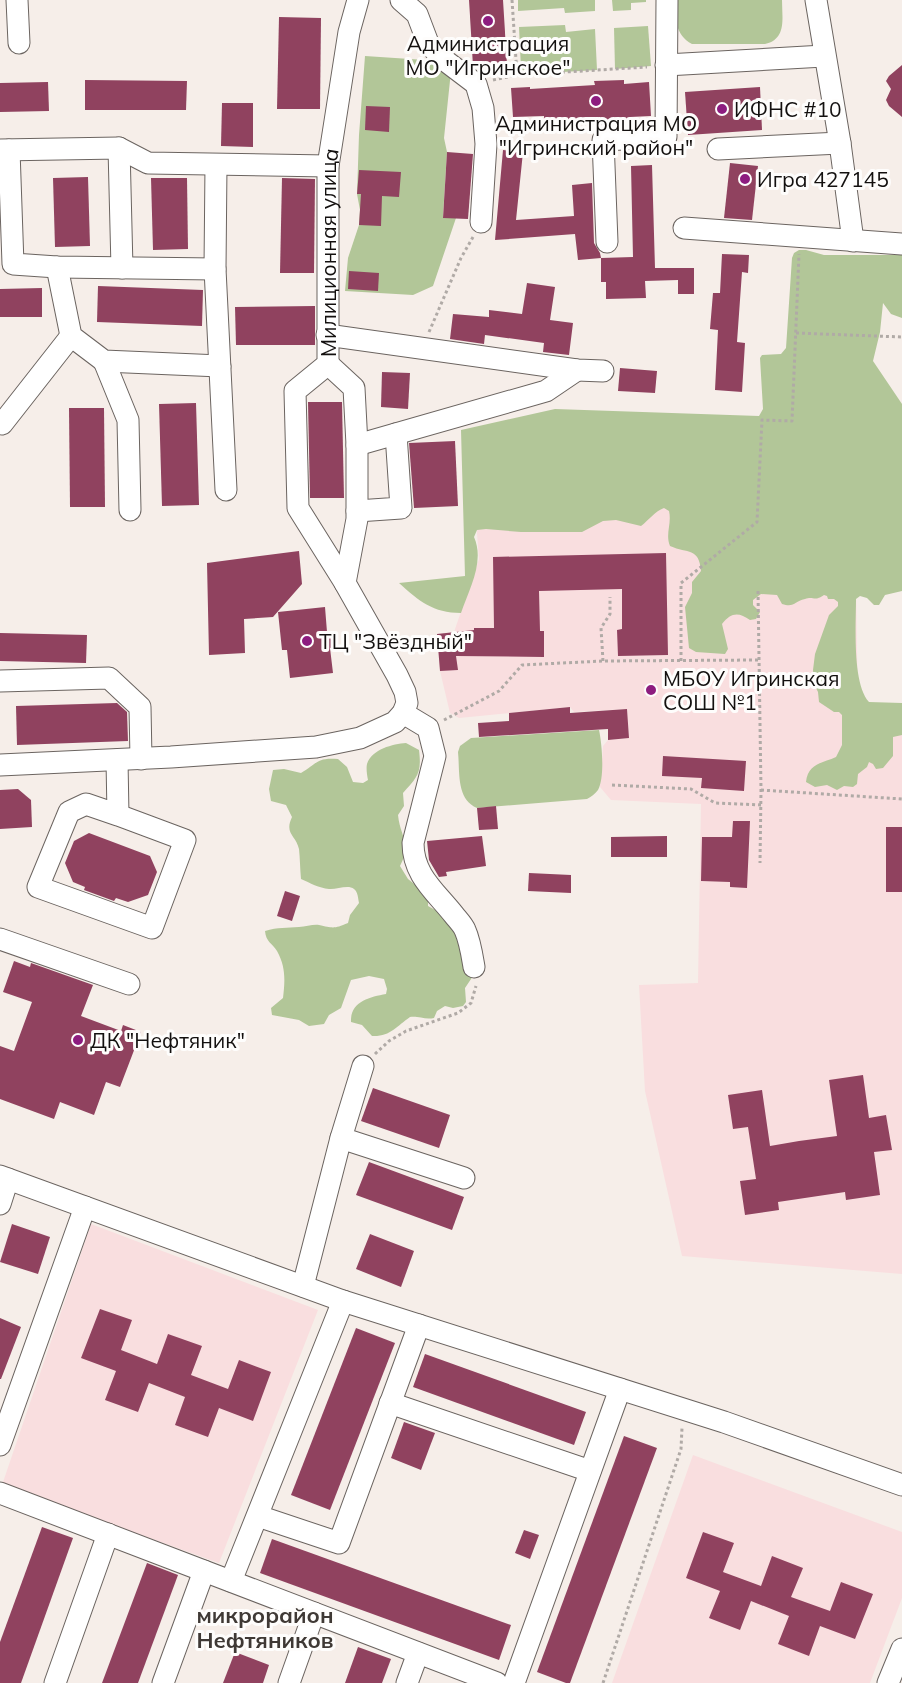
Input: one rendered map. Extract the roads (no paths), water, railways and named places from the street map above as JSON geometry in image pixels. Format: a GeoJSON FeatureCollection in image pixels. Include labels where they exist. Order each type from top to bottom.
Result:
{"type":"FeatureCollection","features":[{"type":"Feature","properties":{"kind":"street"},"geometry":{"type":"LineString","coordinates":[[17,0],[19,43]]}},
{"type":"Feature","properties":{"kind":"street","name":"Милиционная улица"},"geometry":{"type":"LineString","coordinates":[[358,0],[349,32],[328,166],[328,364],[295,391],[298,508],[345,583],[405,692],[407,703],[403,713]]}},
{"type":"Feature","properties":{"kind":"street"},"geometry":{"type":"LineString","coordinates":[[401,0],[417,14],[428,44],[443,59],[476,84],[483,108],[486,144],[481,222]]}},
{"type":"Feature","properties":{"kind":"street"},"geometry":{"type":"LineString","coordinates":[[607,242],[603,140],[666,137],[667,0]]}},
{"type":"Feature","properties":{"kind":"street"},"geometry":{"type":"LineString","coordinates":[[816,0],[840,143],[853,241]]}},
{"type":"Feature","properties":{"kind":"street"},"geometry":{"type":"LineString","coordinates":[[666,65],[824,56]]}},
{"type":"Feature","properties":{"kind":"street"},"geometry":{"type":"LineString","coordinates":[[718,149],[840,143]]}},
{"type":"Feature","properties":{"kind":"street"},"geometry":{"type":"LineString","coordinates":[[216,268],[57,267],[6,264],[5,150],[119,148],[148,163],[328,166]]}},
{"type":"Feature","properties":{"kind":"street"},"geometry":{"type":"LineString","coordinates":[[119,148],[122,268]]}},
{"type":"Feature","properties":{"kind":"street"},"geometry":{"type":"LineString","coordinates":[[216,165],[216,268],[226,490]]}},
{"type":"Feature","properties":{"kind":"street"},"geometry":{"type":"LineString","coordinates":[[684,228],[902,244]]}},
{"type":"Feature","properties":{"kind":"street"},"geometry":{"type":"LineString","coordinates":[[57,267],[71,336],[104,361],[128,420],[130,510]]}},
{"type":"Feature","properties":{"kind":"street"},"geometry":{"type":"LineString","coordinates":[[327,335],[577,370],[603,371]]}},
{"type":"Feature","properties":{"kind":"street"},"geometry":{"type":"LineString","coordinates":[[2,424],[71,336]]}},
{"type":"Feature","properties":{"kind":"street"},"geometry":{"type":"LineString","coordinates":[[104,361],[220,366]]}},
{"type":"Feature","properties":{"kind":"street"},"geometry":{"type":"LineString","coordinates":[[328,364],[354,388],[357,511],[345,583]]}},
{"type":"Feature","properties":{"kind":"street"},"geometry":{"type":"LineString","coordinates":[[357,445],[546,391],[577,370]]}},
{"type":"Feature","properties":{"kind":"street"},"geometry":{"type":"LineString","coordinates":[[357,511],[401,508],[396,434]]}},
{"type":"Feature","properties":{"kind":"street"},"geometry":{"type":"LineString","coordinates":[[0,681],[109,678],[140,707],[141,759]]}},
{"type":"Feature","properties":{"kind":"street"},"geometry":{"type":"LineString","coordinates":[[0,765],[141,759],[316,747],[360,738],[395,722],[403,713],[428,728],[435,756],[413,843],[413,854],[423,880],[465,929],[474,967]]}},
{"type":"Feature","properties":{"kind":"street"},"geometry":{"type":"LineString","coordinates":[[117,760],[118,815]]}},
{"type":"Feature","properties":{"kind":"street"},"geometry":{"type":"LineString","coordinates":[[86,804],[118,815],[185,840],[152,928],[38,887],[69,812],[86,804]]}},
{"type":"Feature","properties":{"kind":"street"},"geometry":{"type":"LineString","coordinates":[[0,939],[129,984]]}},
{"type":"Feature","properties":{"kind":"street"},"geometry":{"type":"LineString","coordinates":[[303,1286],[341,1138],[363,1066]]}},
{"type":"Feature","properties":{"kind":"street"},"geometry":{"type":"LineString","coordinates":[[341,1138],[464,1178]]}},
{"type":"Feature","properties":{"kind":"street"},"geometry":{"type":"LineString","coordinates":[[0,1204],[4,1177],[343,1300],[724,1422],[902,1485]]}},
{"type":"Feature","properties":{"kind":"street"},"geometry":{"type":"LineString","coordinates":[[2,1432],[85,1207]]}},
{"type":"Feature","properties":{"kind":"street"},"geometry":{"type":"LineString","coordinates":[[231,1581],[343,1300]]}},
{"type":"Feature","properties":{"kind":"street"},"geometry":{"type":"LineString","coordinates":[[258,1516],[339,1543],[419,1325]]}},
{"type":"Feature","properties":{"kind":"street"},"geometry":{"type":"LineString","coordinates":[[514,1683],[620,1389]]}},
{"type":"Feature","properties":{"kind":"street"},"geometry":{"type":"LineString","coordinates":[[390,1403],[590,1471]]}},
{"type":"Feature","properties":{"kind":"street"},"geometry":{"type":"LineString","coordinates":[[0,1493],[497,1683]]}},
{"type":"Feature","properties":{"kind":"street"},"geometry":{"type":"LineString","coordinates":[[55,1683],[108,1534]]}},
{"type":"Feature","properties":{"kind":"street"},"geometry":{"type":"LineString","coordinates":[[163,1683],[204,1571]]}},
{"type":"Feature","properties":{"kind":"street"},"geometry":{"type":"LineString","coordinates":[[289,1683],[314,1613]]}},
{"type":"Feature","properties":{"kind":"street"},"geometry":{"type":"LineString","coordinates":[[888,1683],[902,1648]]}},
{"type":"Feature","properties":{"kind":"street"},"geometry":{"type":"LineString","coordinates":[[407,1683],[418,1653]]}},
{"type":"Feature","properties":{"kind":"place","name":"Администрация МО \"Игринское\""},"geometry":{"type":"Point","coordinates":[488,21]}},
{"type":"Feature","properties":{"kind":"place","name":"Администрация МО \"Игринский район\""},"geometry":{"type":"Point","coordinates":[596,101]}},
{"type":"Feature","properties":{"kind":"place","name":"ИФНС #10"},"geometry":{"type":"Point","coordinates":[722,109]}},
{"type":"Feature","properties":{"kind":"place","name":"Игра 427145"},"geometry":{"type":"Point","coordinates":[745,179]}},
{"type":"Feature","properties":{"kind":"place","name":"ТЦ \"Звёздный\""},"geometry":{"type":"Point","coordinates":[307,641]}},
{"type":"Feature","properties":{"kind":"place","name":"МБОУ Игринская СОШ №1"},"geometry":{"type":"Point","coordinates":[651,690]}},
{"type":"Feature","properties":{"kind":"place","name":"ДК \"Нефтяник\""},"geometry":{"type":"Point","coordinates":[78,1040]}},
{"type":"Feature","properties":{"kind":"district","name":"микрорайон Нефтяников"},"geometry":{"type":"Point","coordinates":[265,1628]}}]}
